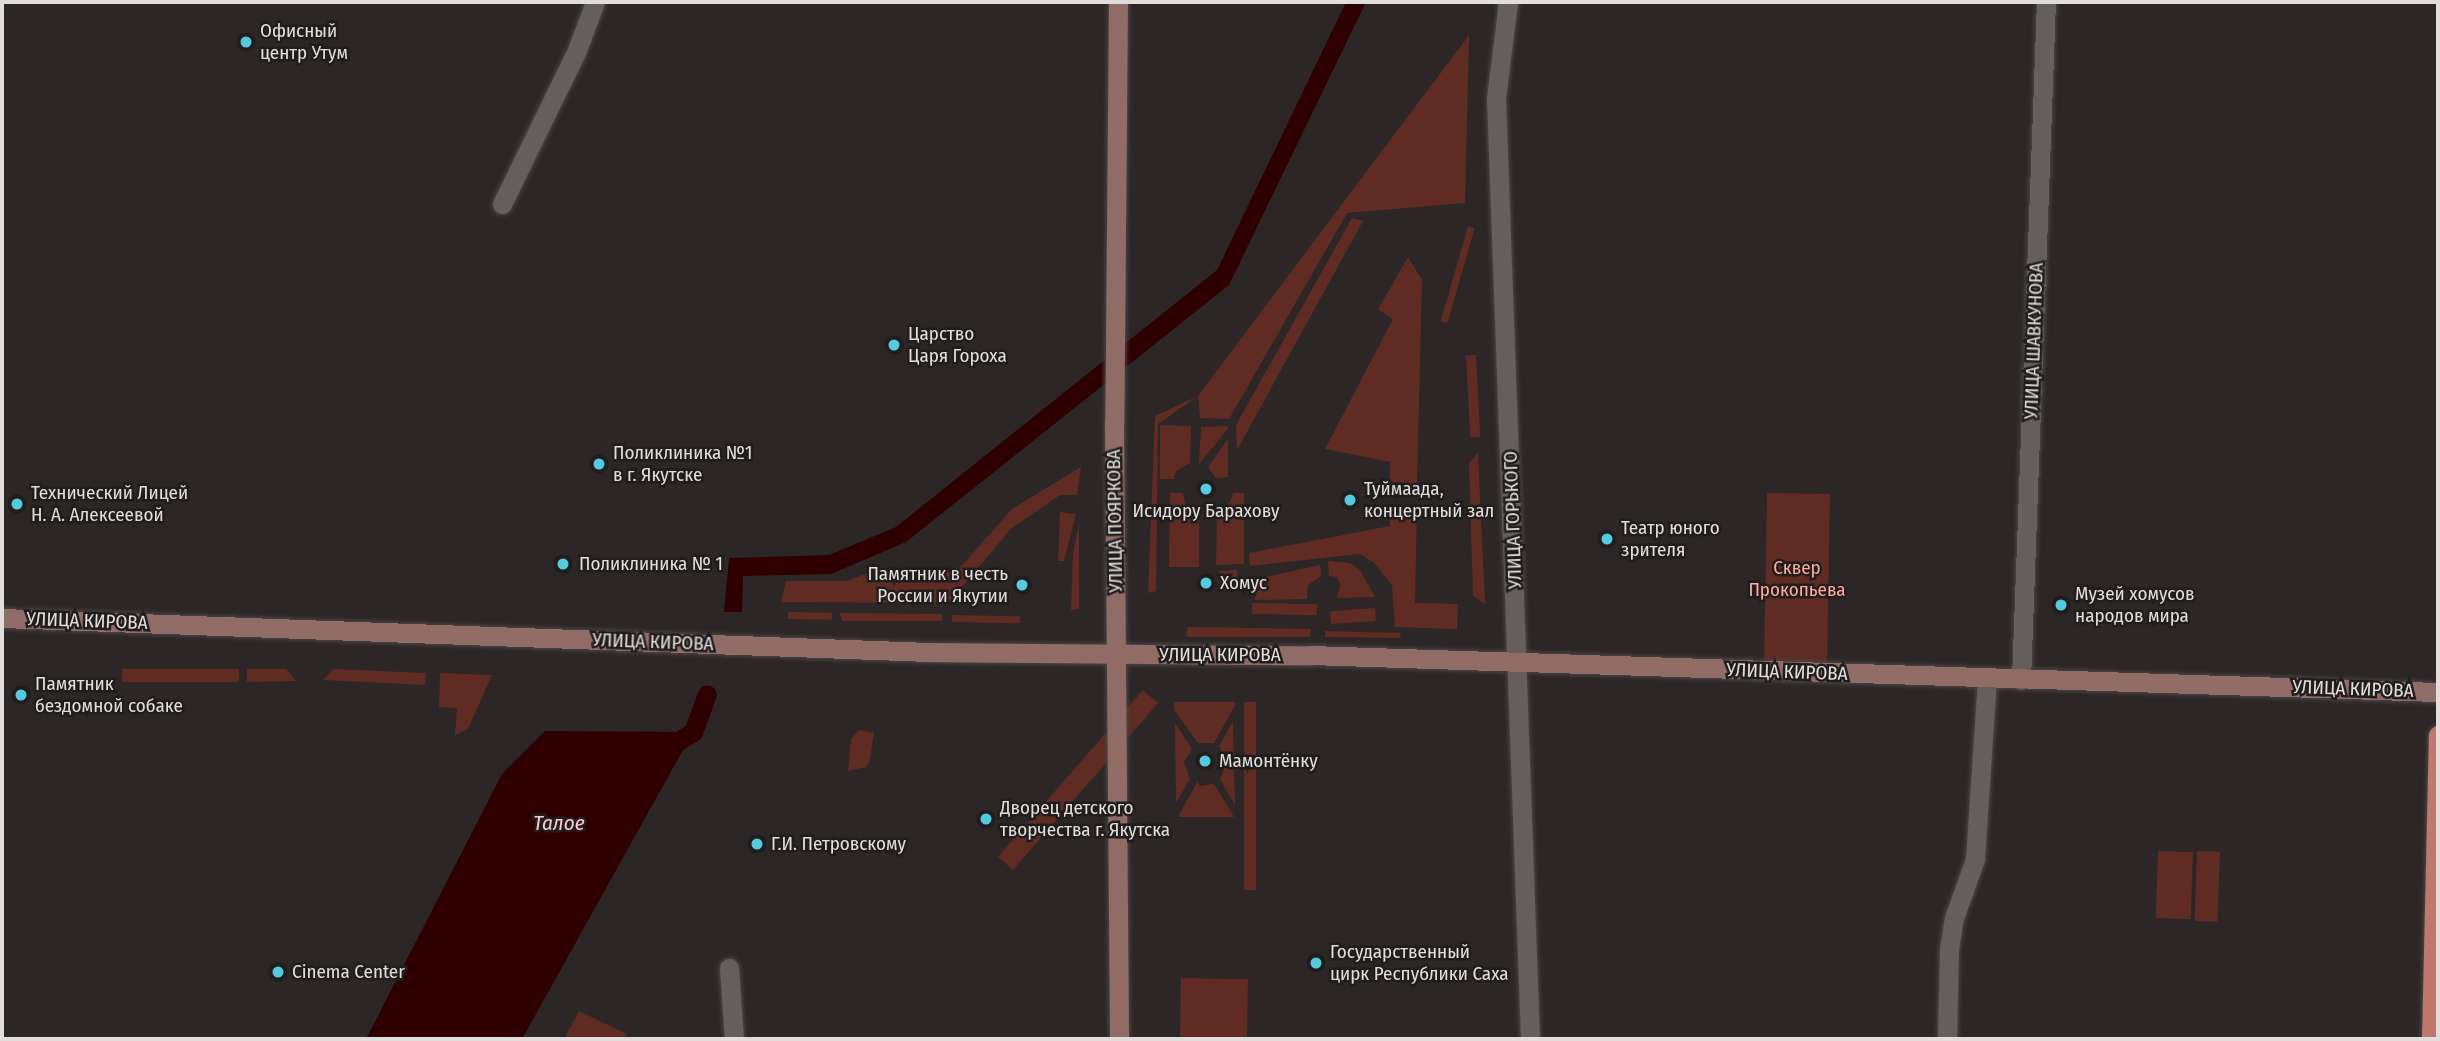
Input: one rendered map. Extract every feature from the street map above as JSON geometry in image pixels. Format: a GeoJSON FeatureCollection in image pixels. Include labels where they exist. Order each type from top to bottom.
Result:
{"type":"FeatureCollection","features":[{"type":"Feature","properties":{"kind":"main road","name":"УЛИЦА ПОЯРКОВА"},"geometry":{"type":"LineString","coordinates":[[1118,2],[1114,424],[1119,1039]]}},
{"type":"Feature","properties":{"kind":"main road","name":"УЛИЦА КИРОВА"},"geometry":{"type":"LineString","coordinates":[[2,618],[1116,656],[1310,655],[2438,692]]}},
{"type":"Feature","properties":{"kind":"main road"},"geometry":{"type":"LineString","coordinates":[[2431,1039],[2438,735]]}},
{"type":"Feature","properties":{"kind":"street"},"geometry":{"type":"LineString","coordinates":[[502,204],[578,50],[595,2]]}},
{"type":"Feature","properties":{"kind":"street","name":"УЛИЦА ГОРЬКОГО"},"geometry":{"type":"LineString","coordinates":[[1508,2],[1496,98],[1530,1039]]}},
{"type":"Feature","properties":{"kind":"street","name":"УЛИЦА ШАВКУНОВА"},"geometry":{"type":"LineString","coordinates":[[2021,680],[2046,2]]}},
{"type":"Feature","properties":{"kind":"street"},"geometry":{"type":"LineString","coordinates":[[1947,1039],[1949,949],[1954,918],[1975,859],[1987,678]]}},
{"type":"Feature","properties":{"kind":"street"},"geometry":{"type":"LineString","coordinates":[[729,968],[734,1039]]}},
{"type":"Feature","properties":{"kind":"green space"},"geometry":{"type":"Polygon","coordinates":[[[1469,35],[1465,203],[1347,213],[1229,419],[1200,418],[1198,396],[1469,35]]]}},
{"type":"Feature","properties":{"kind":"green space"},"geometry":{"type":"Polygon","coordinates":[[[1352,218],[1363,221],[1237,450],[1236,425],[1352,218]]]}},
{"type":"Feature","properties":{"kind":"green space"},"geometry":{"type":"Polygon","coordinates":[[[1468,226],[1475,228],[1447,323],[1441,321],[1468,226]]]}},
{"type":"Feature","properties":{"kind":"green space"},"geometry":{"type":"Polygon","coordinates":[[[1408,257],[1422,280],[1417,485],[1390,485],[1390,462],[1325,449],[1393,319],[1378,309],[1408,257]]]}},
{"type":"Feature","properties":{"kind":"green space"},"geometry":{"type":"Polygon","coordinates":[[[1476,355],[1480,437],[1470,437],[1466,356],[1476,355]]]}},
{"type":"Feature","properties":{"kind":"green space"},"geometry":{"type":"Polygon","coordinates":[[[1198,396],[1158,424],[1156,591],[1148,593],[1155,416],[1198,396]]]}},
{"type":"Feature","properties":{"kind":"green space"},"geometry":{"type":"Polygon","coordinates":[[[1160,425],[1191,426],[1190,463],[1176,471],[1174,479],[1160,479],[1160,425]]]}},
{"type":"Feature","properties":{"kind":"green space"},"geometry":{"type":"Polygon","coordinates":[[[1228,426],[1227,430],[1199,464],[1201,427],[1228,426]]]}},
{"type":"Feature","properties":{"kind":"green space"},"geometry":{"type":"Polygon","coordinates":[[[1228,439],[1228,477],[1216,478],[1208,467],[1228,439]]]}},
{"type":"Feature","properties":{"kind":"green space"},"geometry":{"type":"Polygon","coordinates":[[[1478,453],[1485,604],[1473,596],[1469,463],[1478,453]]]}},
{"type":"Feature","properties":{"kind":"green space"},"geometry":{"type":"Polygon","coordinates":[[[1081,467],[1077,495],[1060,495],[1012,528],[948,603],[781,602],[786,581],[847,581],[868,573],[956,572],[1012,509],[1081,467]]]}},
{"type":"Feature","properties":{"kind":"green space"},"geometry":{"type":"Polygon","coordinates":[[[1170,493],[1183,493],[1185,504],[1199,513],[1199,567],[1169,567],[1170,493]]]}},
{"type":"Feature","properties":{"kind":"green space"},"geometry":{"type":"Polygon","coordinates":[[[1233,493],[1244,493],[1244,564],[1216,565],[1217,512],[1230,502],[1233,493]]]}},
{"type":"Feature","properties":{"kind":"green space","name":"Сквер Прокопьева"},"geometry":{"type":"Polygon","coordinates":[[[1767,493],[1830,494],[1827,665],[1764,664],[1767,493]]]}},
{"type":"Feature","properties":{"kind":"green space"},"geometry":{"type":"Polygon","coordinates":[[[1390,506],[1417,506],[1415,603],[1458,604],[1457,629],[1395,627],[1392,585],[1374,563],[1360,554],[1250,566],[1249,553],[1390,526],[1390,506]]]}},
{"type":"Feature","properties":{"kind":"green space"},"geometry":{"type":"Polygon","coordinates":[[[1060,512],[1076,514],[1064,561],[1058,561],[1060,512]]]}},
{"type":"Feature","properties":{"kind":"green space"},"geometry":{"type":"Polygon","coordinates":[[[1079,524],[1079,609],[1071,610],[1073,552],[1079,524]]]}},
{"type":"Feature","properties":{"kind":"green space"},"geometry":{"type":"Polygon","coordinates":[[[1328,561],[1350,563],[1360,570],[1375,597],[1337,598],[1340,585],[1337,577],[1329,576],[1328,561]]]}},
{"type":"Feature","properties":{"kind":"green space"},"geometry":{"type":"Polygon","coordinates":[[[1320,565],[1321,576],[1308,585],[1307,599],[1255,600],[1256,579],[1320,565]]]}},
{"type":"Feature","properties":{"kind":"green space"},"geometry":{"type":"Polygon","coordinates":[[[1237,570],[1238,590],[1220,591],[1219,571],[1237,570]]]}},
{"type":"Feature","properties":{"kind":"green space"},"geometry":{"type":"Polygon","coordinates":[[[1252,603],[1317,604],[1317,615],[1252,614],[1252,603]]]}},
{"type":"Feature","properties":{"kind":"green space"},"geometry":{"type":"Polygon","coordinates":[[[1375,608],[1376,621],[1331,624],[1330,611],[1375,608]]]}},
{"type":"Feature","properties":{"kind":"green space"},"geometry":{"type":"Polygon","coordinates":[[[788,612],[832,613],[832,620],[788,619],[788,612]]]}},
{"type":"Feature","properties":{"kind":"green space"},"geometry":{"type":"Polygon","coordinates":[[[840,613],[942,614],[942,621],[842,621],[840,613]]]}},
{"type":"Feature","properties":{"kind":"green space"},"geometry":{"type":"Polygon","coordinates":[[[952,615],[1020,616],[1020,623],[952,622],[952,615]]]}},
{"type":"Feature","properties":{"kind":"green space"},"geometry":{"type":"Polygon","coordinates":[[[1188,627],[1311,629],[1310,637],[1186,637],[1188,627]]]}},
{"type":"Feature","properties":{"kind":"green space"},"geometry":{"type":"Polygon","coordinates":[[[1325,631],[1401,633],[1400,638],[1325,637],[1325,631]]]}},
{"type":"Feature","properties":{"kind":"green space"},"geometry":{"type":"Polygon","coordinates":[[[122,669],[239,669],[239,682],[122,682],[122,669]]]}},
{"type":"Feature","properties":{"kind":"green space"},"geometry":{"type":"Polygon","coordinates":[[[247,669],[286,669],[296,681],[247,682],[247,669]]]}},
{"type":"Feature","properties":{"kind":"green space"},"geometry":{"type":"Polygon","coordinates":[[[333,669],[426,673],[425,685],[323,680],[333,669]]]}},
{"type":"Feature","properties":{"kind":"green space"},"geometry":{"type":"Polygon","coordinates":[[[440,673],[492,675],[468,729],[455,735],[457,708],[439,707],[440,673]]]}},
{"type":"Feature","properties":{"kind":"green space"},"geometry":{"type":"Polygon","coordinates":[[[1143,690],[1158,703],[1013,870],[998,857],[1143,690]]]}},
{"type":"Feature","properties":{"kind":"green space"},"geometry":{"type":"Polygon","coordinates":[[[1174,702],[1235,702],[1235,706],[1214,743],[1198,743],[1174,710],[1174,702]]]}},
{"type":"Feature","properties":{"kind":"green space"},"geometry":{"type":"Polygon","coordinates":[[[1244,702],[1256,702],[1256,890],[1244,890],[1244,702]]]}},
{"type":"Feature","properties":{"kind":"green space"},"geometry":{"type":"Polygon","coordinates":[[[1233,721],[1235,805],[1220,779],[1227,762],[1219,746],[1233,721]]]}},
{"type":"Feature","properties":{"kind":"green space"},"geometry":{"type":"Polygon","coordinates":[[[1175,723],[1192,749],[1184,762],[1190,779],[1176,803],[1175,723]]]}},
{"type":"Feature","properties":{"kind":"green space"},"geometry":{"type":"Polygon","coordinates":[[[859,730],[874,733],[870,760],[866,767],[848,771],[851,739],[859,730]]]}},
{"type":"Feature","properties":{"kind":"green space"},"geometry":{"type":"Polygon","coordinates":[[[1197,782],[1201,786],[1214,784],[1234,817],[1178,817],[1197,782]]]}},
{"type":"Feature","properties":{"kind":"green space"},"geometry":{"type":"Polygon","coordinates":[[[2158,851],[2193,852],[2191,919],[2156,918],[2158,851]]]}},
{"type":"Feature","properties":{"kind":"green space"},"geometry":{"type":"Polygon","coordinates":[[[2197,851],[2220,852],[2218,922],[2195,921],[2197,851]]]}},
{"type":"Feature","properties":{"kind":"green space"},"geometry":{"type":"Polygon","coordinates":[[[1181,978],[1248,979],[1247,1039],[1180,1039],[1181,978]]]}},
{"type":"Feature","properties":{"kind":"green space"},"geometry":{"type":"Polygon","coordinates":[[[579,1011],[627,1034],[624,1039],[564,1039],[579,1011]]]}},
{"type":"Feature","properties":{"kind":"water"},"geometry":{"type":"Polygon","coordinates":[[[1346,2],[1366,2],[1229,285],[906,542],[831,574],[743,576],[742,612],[724,612],[729,558],[829,555],[896,527],[1217,270],[1346,2]]]}},
{"type":"Feature","properties":{"kind":"water","name":"Талое"},"geometry":{"type":"Polygon","coordinates":[[[545,731],[693,732],[522,1039],[366,1039],[502,774],[545,731]]]}},
{"type":"Feature","properties":{"kind":"waterway"},"geometry":{"type":"LineString","coordinates":[[672,745],[693,732],[707,694]]}},
{"type":"Feature","properties":{"kind":"place","name":"Офисный центр Утум"},"geometry":{"type":"Point","coordinates":[246,42]}},
{"type":"Feature","properties":{"kind":"place","name":"Царство Царя Гороха"},"geometry":{"type":"Point","coordinates":[894,345]}},
{"type":"Feature","properties":{"kind":"place","name":"Поликлиника №1 в г. Якутске"},"geometry":{"type":"Point","coordinates":[599,464]}},
{"type":"Feature","properties":{"kind":"place","name":"Исидору Барахову"},"geometry":{"type":"Point","coordinates":[1206,489]}},
{"type":"Feature","properties":{"kind":"place","name":"Туймаада, концертный зал"},"geometry":{"type":"Point","coordinates":[1350,500]}},
{"type":"Feature","properties":{"kind":"place","name":"Технический Лицей Н. А. Алексеевой"},"geometry":{"type":"Point","coordinates":[17,504]}},
{"type":"Feature","properties":{"kind":"place","name":"Театр юного зрителя"},"geometry":{"type":"Point","coordinates":[1607,539]}},
{"type":"Feature","properties":{"kind":"place","name":"Поликлиника № 1"},"geometry":{"type":"Point","coordinates":[563,564]}},
{"type":"Feature","properties":{"kind":"place","name":"Хомус"},"geometry":{"type":"Point","coordinates":[1206,583]}},
{"type":"Feature","properties":{"kind":"place","name":"Памятник в честь России и Якутии"},"geometry":{"type":"Point","coordinates":[1022,585]}},
{"type":"Feature","properties":{"kind":"place","name":"Музей хомусов народов мира"},"geometry":{"type":"Point","coordinates":[2061,605]}},
{"type":"Feature","properties":{"kind":"place","name":"Памятник бездомной собаке"},"geometry":{"type":"Point","coordinates":[21,695]}},
{"type":"Feature","properties":{"kind":"place","name":"Мамонтёнку"},"geometry":{"type":"Point","coordinates":[1205,761]}},
{"type":"Feature","properties":{"kind":"place","name":"Дворец детского творчества г. Якутска"},"geometry":{"type":"Point","coordinates":[986,819]}},
{"type":"Feature","properties":{"kind":"place","name":"Г.И. Петровскому"},"geometry":{"type":"Point","coordinates":[757,844]}},
{"type":"Feature","properties":{"kind":"place","name":"Государственный цирк Республики Саха"},"geometry":{"type":"Point","coordinates":[1316,963]}},
{"type":"Feature","properties":{"kind":"place","name":"Cinema Center"},"geometry":{"type":"Point","coordinates":[278,972]}}]}
